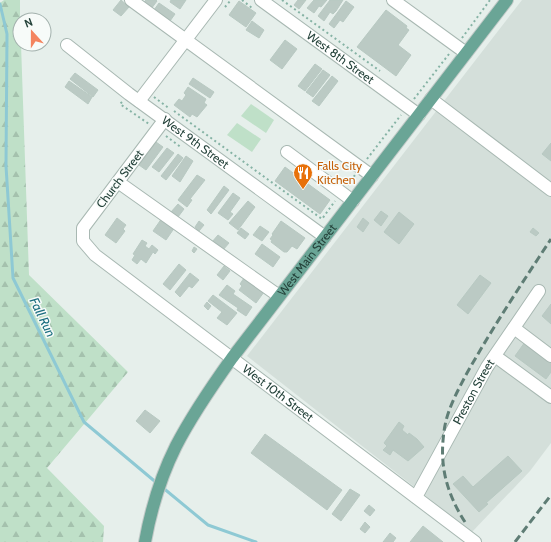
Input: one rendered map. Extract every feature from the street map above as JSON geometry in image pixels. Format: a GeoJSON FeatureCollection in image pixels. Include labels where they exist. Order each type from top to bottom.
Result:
{"type":"FeatureCollection","features":[{"type":"Feature","properties":{"kind":"main road","name":"West Main Street"},"geometry":{"type":"LineString","coordinates":[[145,542],[149,518],[166,469],[176,446],[201,404],[232,358],[507,0]]}},
{"type":"Feature","properties":{"kind":"street"},"geometry":{"type":"LineString","coordinates":[[131,0],[372,176]]}},
{"type":"Feature","properties":{"kind":"street"},"geometry":{"type":"LineString","coordinates":[[139,101],[216,0]]}},
{"type":"Feature","properties":{"kind":"street","name":"West 8th Street"},"geometry":{"type":"LineString","coordinates":[[261,0],[419,115]]}},
{"type":"Feature","properties":{"kind":"street"},"geometry":{"type":"LineString","coordinates":[[393,0],[466,53]]}},
{"type":"Feature","properties":{"kind":"street","name":"West 9th Street"},"geometry":{"type":"LineString","coordinates":[[67,45],[164,120],[325,237]]}},
{"type":"Feature","properties":{"kind":"street"},"geometry":{"type":"LineString","coordinates":[[431,99],[551,190]]}},
{"type":"Feature","properties":{"kind":"street","name":"Church Street"},"geometry":{"type":"LineString","coordinates":[[83,241],[83,228],[164,120]]}},
{"type":"Feature","properties":{"kind":"street"},"geometry":{"type":"LineString","coordinates":[[287,152],[353,200]]}},
{"type":"Feature","properties":{"kind":"street"},"geometry":{"type":"LineString","coordinates":[[118,182],[279,296]]}},
{"type":"Feature","properties":{"kind":"street","name":"West 10th Street"},"geometry":{"type":"LineString","coordinates":[[83,241],[94,255],[475,542]]}},
{"type":"Feature","properties":{"kind":"street","name":"Preston Street"},"geometry":{"type":"LineString","coordinates":[[416,497],[488,367],[539,291]]}},
{"type":"Feature","properties":{"kind":"street"},"geometry":{"type":"LineString","coordinates":[[514,328],[551,356]]}},
{"type":"Feature","properties":{"kind":"street"},"geometry":{"type":"LineString","coordinates":[[495,356],[551,397]]}},
{"type":"Feature","properties":{"kind":"path"},"geometry":{"type":"LineString","coordinates":[[282,0],[385,75]]}},
{"type":"Feature","properties":{"kind":"shaded area"},"geometry":{"type":"Polygon","coordinates":[[[522,0],[551,0],[551,443],[530,471],[472,532],[247,356],[522,0]]]}},
{"type":"Feature","properties":{"kind":"green space"},"geometry":{"type":"Polygon","coordinates":[[[4,0],[20,0],[20,12],[12,12],[12,52],[21,52],[29,275],[128,372],[47,468],[104,526],[103,542],[0,542],[0,3],[4,0]]]}},
{"type":"Feature","properties":{"kind":"green space"},"geometry":{"type":"Polygon","coordinates":[[[251,104],[274,120],[266,133],[241,116],[251,104]]]}},
{"type":"Feature","properties":{"kind":"green space"},"geometry":{"type":"Polygon","coordinates":[[[237,123],[261,139],[252,152],[227,135],[237,123]]]}},
{"type":"Feature","properties":{"kind":"building"},"geometry":{"type":"Polygon","coordinates":[[[121,0],[129,7],[121,16],[113,10],[121,0]]]}},
{"type":"Feature","properties":{"kind":"building"},"geometry":{"type":"Polygon","coordinates":[[[146,0],[157,1],[151,9],[143,3],[146,0]]]}},
{"type":"Feature","properties":{"kind":"building"},"geometry":{"type":"Polygon","coordinates":[[[171,0],[186,0],[180,9],[170,2],[171,0]]]}},
{"type":"Feature","properties":{"kind":"building"},"geometry":{"type":"Polygon","coordinates":[[[298,0],[306,0],[299,9],[294,5],[298,0]]]}},
{"type":"Feature","properties":{"kind":"building"},"geometry":{"type":"Polygon","coordinates":[[[314,0],[327,0],[321,7],[319,6],[314,13],[307,8],[314,0]]]}},
{"type":"Feature","properties":{"kind":"building"},"geometry":{"type":"Polygon","coordinates":[[[330,0],[343,0],[336,11],[333,14],[330,12],[324,21],[318,16],[330,0]]]}},
{"type":"Feature","properties":{"kind":"building"},"geometry":{"type":"Polygon","coordinates":[[[239,1],[256,13],[246,27],[229,15],[239,1]]]}},
{"type":"Feature","properties":{"kind":"building"},"geometry":{"type":"Polygon","coordinates":[[[346,1],[354,7],[343,22],[340,20],[334,28],[329,24],[346,1]]]}},
{"type":"Feature","properties":{"kind":"building"},"geometry":{"type":"Polygon","coordinates":[[[159,3],[175,14],[170,21],[154,10],[159,3]]]}},
{"type":"Feature","properties":{"kind":"building"},"geometry":{"type":"Polygon","coordinates":[[[386,10],[407,26],[406,28],[409,30],[398,45],[411,55],[396,76],[357,47],[386,10]]]}},
{"type":"Feature","properties":{"kind":"building"},"geometry":{"type":"Polygon","coordinates":[[[252,21],[264,30],[259,38],[246,30],[252,21]]]}},
{"type":"Feature","properties":{"kind":"building"},"geometry":{"type":"Polygon","coordinates":[[[285,40],[297,49],[282,69],[270,60],[285,40]]]}},
{"type":"Feature","properties":{"kind":"building"},"geometry":{"type":"Polygon","coordinates":[[[315,64],[322,69],[305,91],[298,86],[315,64]]]}},
{"type":"Feature","properties":{"kind":"building"},"geometry":{"type":"Polygon","coordinates":[[[323,70],[330,75],[313,97],[306,92],[323,70]]]}},
{"type":"Feature","properties":{"kind":"building"},"geometry":{"type":"Polygon","coordinates":[[[75,73],[98,90],[93,97],[70,79],[75,73]]]}},
{"type":"Feature","properties":{"kind":"building"},"geometry":{"type":"Polygon","coordinates":[[[332,76],[338,81],[319,106],[312,101],[332,76]]]}},
{"type":"Feature","properties":{"kind":"building"},"geometry":{"type":"Polygon","coordinates":[[[193,78],[214,92],[210,98],[189,84],[193,78]]]}},
{"type":"Feature","properties":{"kind":"building"},"geometry":{"type":"Polygon","coordinates":[[[69,81],[92,97],[88,104],[65,87],[69,81]]]}},
{"type":"Feature","properties":{"kind":"building"},"geometry":{"type":"Polygon","coordinates":[[[188,87],[206,99],[204,103],[207,105],[197,117],[192,114],[190,117],[174,105],[179,99],[182,101],[186,95],[184,93],[188,87]]]}},
{"type":"Feature","properties":{"kind":"building"},"geometry":{"type":"Polygon","coordinates":[[[156,142],[163,147],[146,170],[139,165],[156,142]]]}},
{"type":"Feature","properties":{"kind":"building"},"geometry":{"type":"Polygon","coordinates":[[[551,143],[551,161],[542,154],[551,143]]]}},
{"type":"Feature","properties":{"kind":"building"},"geometry":{"type":"Polygon","coordinates":[[[167,148],[174,153],[159,172],[152,167],[167,148]]]}},
{"type":"Feature","properties":{"kind":"building"},"geometry":{"type":"Polygon","coordinates":[[[178,154],[183,158],[166,180],[161,176],[178,154]]]}},
{"type":"Feature","properties":{"kind":"building"},"geometry":{"type":"Polygon","coordinates":[[[186,156],[193,161],[180,182],[172,176],[186,156]]]}},
{"type":"Feature","properties":{"kind":"building","name":"Falls City Kitchen"},"geometry":{"type":"Polygon","coordinates":[[[285,167],[330,200],[320,214],[275,181],[285,167]]]}},
{"type":"Feature","properties":{"kind":"building"},"geometry":{"type":"Polygon","coordinates":[[[197,175],[205,180],[190,199],[192,200],[187,207],[178,200],[197,175]]]}},
{"type":"Feature","properties":{"kind":"building"},"geometry":{"type":"Polygon","coordinates":[[[224,186],[229,190],[211,214],[207,210],[224,186]]]}},
{"type":"Feature","properties":{"kind":"building"},"geometry":{"type":"Polygon","coordinates":[[[233,193],[240,198],[230,212],[233,214],[228,220],[218,213],[233,193]]]}},
{"type":"Feature","properties":{"kind":"building"},"geometry":{"type":"Polygon","coordinates":[[[248,201],[255,207],[238,230],[229,223],[248,201]]]}},
{"type":"Feature","properties":{"kind":"building"},"geometry":{"type":"Polygon","coordinates":[[[178,204],[184,209],[178,217],[171,212],[178,204]]]}},
{"type":"Feature","properties":{"kind":"building"},"geometry":{"type":"Polygon","coordinates":[[[381,211],[388,216],[381,226],[374,220],[381,211]]]}},
{"type":"Feature","properties":{"kind":"building"},"geometry":{"type":"Polygon","coordinates":[[[399,212],[414,224],[399,244],[384,232],[399,212]]]}},
{"type":"Feature","properties":{"kind":"building"},"geometry":{"type":"Polygon","coordinates":[[[117,218],[126,225],[123,229],[125,231],[116,243],[105,235],[117,218]]]}},
{"type":"Feature","properties":{"kind":"building"},"geometry":{"type":"Polygon","coordinates":[[[162,218],[175,227],[166,240],[153,231],[162,218]]]}},
{"type":"Feature","properties":{"kind":"building"},"geometry":{"type":"Polygon","coordinates":[[[363,218],[369,223],[363,232],[357,227],[363,218]]]}},
{"type":"Feature","properties":{"kind":"building"},"geometry":{"type":"Polygon","coordinates":[[[199,221],[204,225],[199,231],[195,227],[199,221]]]}},
{"type":"Feature","properties":{"kind":"building"},"geometry":{"type":"Polygon","coordinates":[[[281,221],[305,238],[297,249],[292,246],[287,252],[284,252],[271,242],[272,240],[270,239],[273,235],[272,234],[281,221]]]}},
{"type":"Feature","properties":{"kind":"building"},"geometry":{"type":"Polygon","coordinates":[[[260,226],[269,232],[262,241],[253,235],[260,226]]]}},
{"type":"Feature","properties":{"kind":"building"},"geometry":{"type":"Polygon","coordinates":[[[241,228],[249,234],[245,239],[237,233],[241,228]]]}},
{"type":"Feature","properties":{"kind":"building"},"geometry":{"type":"Polygon","coordinates":[[[533,228],[539,233],[536,236],[530,232],[533,228]]]}},
{"type":"Feature","properties":{"kind":"building"},"geometry":{"type":"Polygon","coordinates":[[[218,235],[229,243],[223,250],[212,242],[218,235]]]}},
{"type":"Feature","properties":{"kind":"building"},"geometry":{"type":"Polygon","coordinates":[[[142,240],[147,243],[145,246],[149,249],[152,245],[158,250],[155,254],[153,252],[146,263],[141,259],[137,264],[132,260],[135,255],[133,254],[142,240]]]}},
{"type":"Feature","properties":{"kind":"building"},"geometry":{"type":"Polygon","coordinates":[[[262,244],[280,257],[273,267],[255,254],[262,244]]]}},
{"type":"Feature","properties":{"kind":"building"},"geometry":{"type":"Polygon","coordinates":[[[194,247],[197,249],[194,253],[192,251],[194,247]]]}},
{"type":"Feature","properties":{"kind":"building"},"geometry":{"type":"Polygon","coordinates":[[[179,264],[186,270],[170,290],[163,284],[179,264]]]}},
{"type":"Feature","properties":{"kind":"building"},"geometry":{"type":"Polygon","coordinates":[[[224,266],[230,271],[223,280],[217,275],[224,266]]]}},
{"type":"Feature","properties":{"kind":"building"},"geometry":{"type":"Polygon","coordinates":[[[190,273],[199,280],[192,288],[189,286],[180,297],[175,292],[190,273]]]}},
{"type":"Feature","properties":{"kind":"building"},"geometry":{"type":"Polygon","coordinates":[[[480,275],[491,283],[468,314],[457,305],[480,275]]]}},
{"type":"Feature","properties":{"kind":"building"},"geometry":{"type":"Polygon","coordinates":[[[244,278],[264,292],[256,303],[239,290],[242,286],[240,284],[244,278]]]}},
{"type":"Feature","properties":{"kind":"building"},"geometry":{"type":"Polygon","coordinates":[[[227,285],[235,291],[233,294],[252,307],[246,316],[237,310],[238,308],[219,295],[227,285]]]}},
{"type":"Feature","properties":{"kind":"building"},"geometry":{"type":"Polygon","coordinates":[[[213,295],[237,313],[227,325],[217,318],[222,312],[208,301],[213,295]]]}},
{"type":"Feature","properties":{"kind":"building"},"geometry":{"type":"Polygon","coordinates":[[[207,302],[211,306],[208,310],[204,306],[207,302]]]}},
{"type":"Feature","properties":{"kind":"building"},"geometry":{"type":"Polygon","coordinates":[[[551,304],[551,324],[542,316],[551,304]]]}},
{"type":"Feature","properties":{"kind":"building"},"geometry":{"type":"Polygon","coordinates":[[[525,342],[551,361],[551,372],[546,379],[515,356],[525,342]]]}},
{"type":"Feature","properties":{"kind":"building"},"geometry":{"type":"Polygon","coordinates":[[[145,410],[160,421],[150,433],[136,421],[145,410]]]}},
{"type":"Feature","properties":{"kind":"building"},"geometry":{"type":"Polygon","coordinates":[[[399,422],[404,426],[402,430],[408,435],[409,433],[417,439],[424,447],[408,461],[393,450],[390,455],[383,450],[387,446],[384,443],[399,422]]]}},
{"type":"Feature","properties":{"kind":"building"},"geometry":{"type":"Polygon","coordinates":[[[265,434],[342,490],[327,510],[251,453],[265,434]]]}},
{"type":"Feature","properties":{"kind":"building"},"geometry":{"type":"Polygon","coordinates":[[[508,456],[522,471],[486,503],[488,504],[479,512],[453,484],[463,476],[473,487],[508,456]]]}},
{"type":"Feature","properties":{"kind":"building"},"geometry":{"type":"Polygon","coordinates":[[[350,489],[360,495],[341,521],[332,514],[350,489]]]}},
{"type":"Feature","properties":{"kind":"building"},"geometry":{"type":"Polygon","coordinates":[[[369,505],[375,510],[370,516],[364,511],[369,505]]]}},
{"type":"Feature","properties":{"kind":"building"},"geometry":{"type":"Polygon","coordinates":[[[365,522],[370,527],[365,533],[360,529],[365,522]]]}},
{"type":"Feature","properties":{"kind":"building"},"geometry":{"type":"Polygon","coordinates":[[[423,526],[443,542],[410,542],[423,526]]]}},
{"type":"Feature","properties":{"kind":"building"},"geometry":{"type":"Polygon","coordinates":[[[390,533],[396,538],[393,542],[383,542],[390,533]]]}},
{"type":"Feature","properties":{"kind":"waterway","name":"Fall Run"},"geometry":{"type":"LineString","coordinates":[[0,4],[7,34],[6,166],[13,278],[84,422],[158,484]]}},
{"type":"Feature","properties":{"kind":"waterway","name":"Fall Run"},"geometry":{"type":"LineString","coordinates":[[162,487],[208,525],[256,542]]}},
{"type":"Feature","properties":{"kind":"railway"},"geometry":{"type":"LineString","coordinates":[[465,522],[453,501],[444,468],[443,444],[447,417],[467,373],[508,305],[551,239]]}},
{"type":"Feature","properties":{"kind":"railway"},"geometry":{"type":"LineString","coordinates":[[515,542],[551,495]]}},
{"type":"Feature","properties":{"kind":"place","name":"Falls City Kitchen"},"geometry":{"type":"Point","coordinates":[303,190]}}]}
